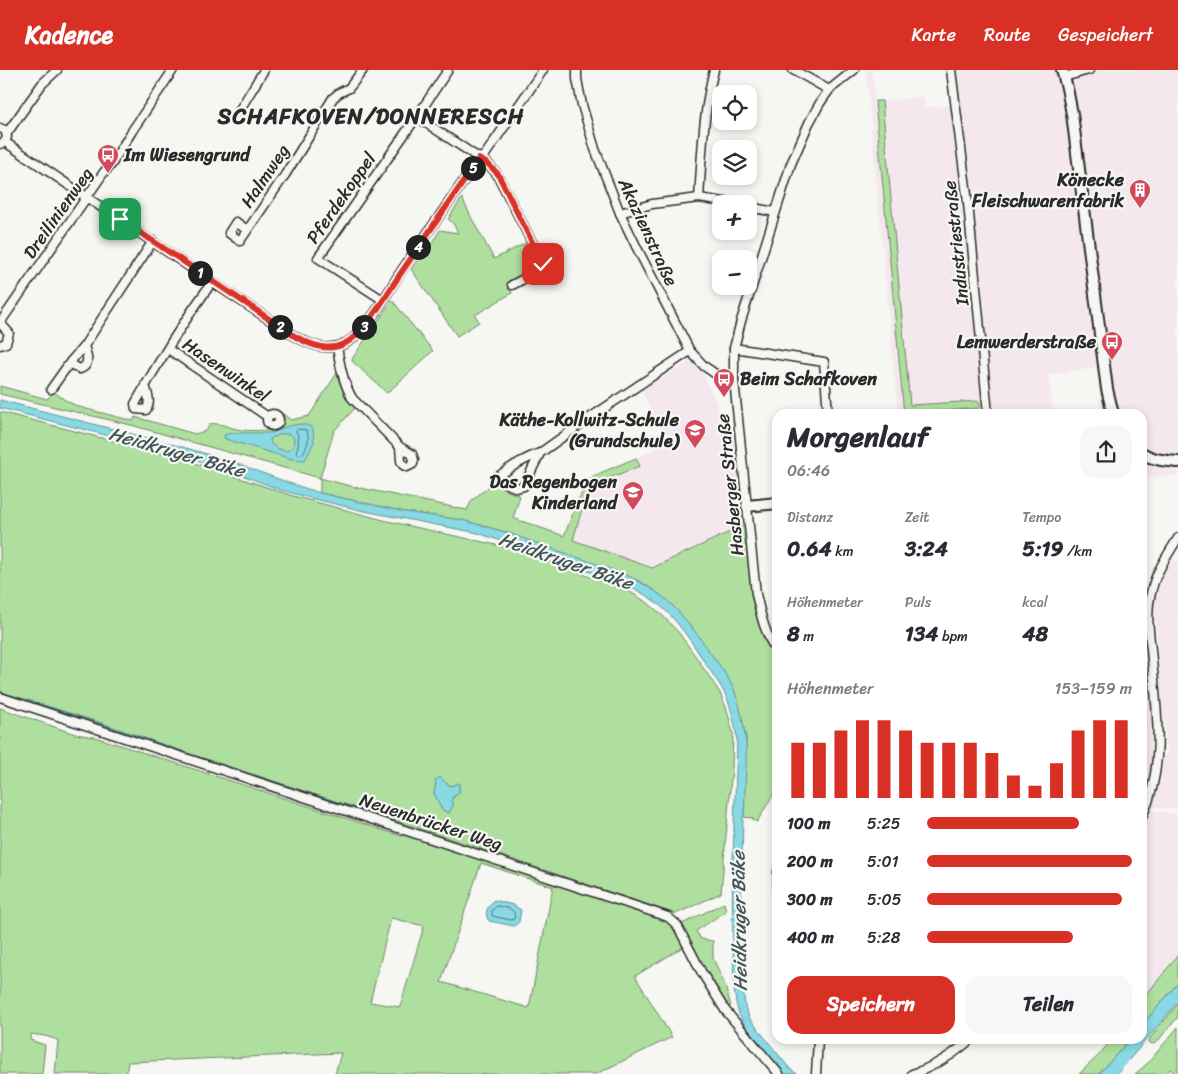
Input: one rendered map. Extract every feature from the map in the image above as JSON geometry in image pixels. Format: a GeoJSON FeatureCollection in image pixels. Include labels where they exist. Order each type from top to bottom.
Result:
{"type":"FeatureCollection","features":[{"type":"Feature","properties":{"kind":"street"},"geometry":{"type":"LineString","coordinates":[[57,70],[42,84],[3,130],[8,137],[3,143],[308,344],[328,348],[344,344],[356,337],[366,326],[479,159],[485,155],[543,70]]}},
{"type":"Feature","properties":{"kind":"street","name":"Dreilinienweg"},"geometry":{"type":"LineString","coordinates":[[0,345],[6,343],[9,333],[0,323],[104,172],[111,165],[173,70]]}},
{"type":"Feature","properties":{"kind":"street"},"geometry":{"type":"LineString","coordinates":[[234,119],[264,70]]}},
{"type":"Feature","properties":{"kind":"street","name":"Halmweg"},"geometry":{"type":"LineString","coordinates":[[247,230],[334,98],[339,93],[350,88],[363,70]]}},
{"type":"Feature","properties":{"kind":"street","name":"Pferdekoppel"},"geometry":{"type":"LineString","coordinates":[[383,300],[318,258],[448,70]]}},
{"type":"Feature","properties":{"kind":"street","name":"Akazienstraße"},"geometry":{"type":"LineString","coordinates":[[577,70],[582,105],[595,149],[620,213],[690,350],[704,366],[716,375],[734,380]]}},
{"type":"Feature","properties":{"kind":"street"},"geometry":{"type":"LineString","coordinates":[[699,198],[702,139],[714,70]]}},
{"type":"Feature","properties":{"kind":"street"},"geometry":{"type":"LineString","coordinates":[[793,70],[829,90]]}},
{"type":"Feature","properties":{"kind":"street","name":"Hasberger Straße"},"geometry":{"type":"LineString","coordinates":[[772,644],[761,617],[755,586],[734,380],[734,348],[775,212],[798,146],[809,123],[829,90],[854,70]]}},
{"type":"Feature","properties":{"kind":"street","name":"Industriestraße"},"geometry":{"type":"LineString","coordinates":[[951,70],[968,203],[988,409]]}},
{"type":"Feature","properties":{"kind":"street"},"geometry":{"type":"LineString","coordinates":[[1089,70],[1063,74],[1072,114],[1106,380],[1112,409]]}},
{"type":"Feature","properties":{"kind":"street"},"geometry":{"type":"LineString","coordinates":[[417,117],[488,164],[498,174],[543,264],[541,270],[512,285]]}},
{"type":"Feature","properties":{"kind":"street"},"geometry":{"type":"LineString","coordinates":[[620,213],[631,208],[652,204],[699,198],[712,200]]}},
{"type":"Feature","properties":{"kind":"street"},"geometry":{"type":"LineString","coordinates":[[757,209],[775,212]]}},
{"type":"Feature","properties":{"kind":"street"},"geometry":{"type":"LineString","coordinates":[[51,388],[84,346],[153,241]]}},
{"type":"Feature","properties":{"kind":"street"},"geometry":{"type":"LineString","coordinates":[[145,384],[212,282]]}},
{"type":"Feature","properties":{"kind":"street"},"geometry":{"type":"LineString","coordinates":[[71,361],[72,365],[80,369],[83,368],[87,362],[84,346]]}},
{"type":"Feature","properties":{"kind":"street"},"geometry":{"type":"LineString","coordinates":[[337,347],[341,371],[352,398],[400,447]]}},
{"type":"Feature","properties":{"kind":"street"},"geometry":{"type":"LineString","coordinates":[[734,348],[824,362],[828,409]]}},
{"type":"Feature","properties":{"kind":"street","name":"Hasenwinkel"},"geometry":{"type":"LineString","coordinates":[[168,349],[268,417]]}},
{"type":"Feature","properties":{"kind":"street"},"geometry":{"type":"LineString","coordinates":[[540,453],[524,486],[517,488],[505,483],[500,476],[512,466],[540,453],[690,350]]}},
{"type":"Feature","properties":{"kind":"street"},"geometry":{"type":"LineString","coordinates":[[1147,456],[1178,462]]}},
{"type":"Feature","properties":{"kind":"street"},"geometry":{"type":"LineString","coordinates":[[747,506],[772,504]]}},
{"type":"Feature","properties":{"kind":"street"},"geometry":{"type":"LineString","coordinates":[[1147,804],[1153,788],[1158,763],[1159,740],[1149,635],[1150,595],[1163,562],[1178,538]]}},
{"type":"Feature","properties":{"kind":"street","name":"Neuenbrücker Weg"},"geometry":{"type":"LineString","coordinates":[[0,697],[397,828],[488,856],[668,917],[677,926],[702,973],[725,1010],[779,1074]]}},
{"type":"Feature","properties":{"kind":"street"},"geometry":{"type":"LineString","coordinates":[[816,1074],[818,1044]]}},
{"type":"Feature","properties":{"kind":"street"},"geometry":{"type":"LineString","coordinates":[[912,1074],[948,1057],[966,1044]]}},
{"type":"Feature","properties":{"kind":"shaded area"},"geometry":{"type":"Polygon","coordinates":[[[866,70],[872,70],[904,409],[898,409],[866,70]]]}},
{"type":"Feature","properties":{"kind":"shaded area"},"geometry":{"type":"Polygon","coordinates":[[[949,70],[1063,70],[1066,77],[1097,70],[1178,70],[1178,475],[1147,478],[1147,409],[1101,409],[1096,368],[1049,374],[1052,409],[980,408],[979,401],[910,406],[882,101],[923,97],[925,108],[953,105],[949,70]]]}},
{"type":"Feature","properties":{"kind":"shaded area"},"geometry":{"type":"Polygon","coordinates":[[[691,361],[704,375],[727,429],[733,428],[745,525],[652,568],[573,540],[582,509],[596,485],[640,466],[636,458],[669,442],[641,390],[691,361]]]}},
{"type":"Feature","properties":{"kind":"shaded area"},"geometry":{"type":"Polygon","coordinates":[[[1171,558],[1178,562],[1178,809],[1154,807],[1153,811],[1178,814],[1178,955],[1147,994],[1147,815],[1167,750],[1154,608],[1156,591],[1171,558]]]}},
{"type":"Feature","properties":{"kind":"shaded area"},"geometry":{"type":"Polygon","coordinates":[[[1147,670],[1151,707],[1151,769],[1147,782],[1147,670]]]}},
{"type":"Feature","properties":{"kind":"green space"},"geometry":{"type":"Polygon","coordinates":[[[875,101],[882,101],[910,405],[979,401],[980,408],[904,409],[875,101]]]}},
{"type":"Feature","properties":{"kind":"green space"},"geometry":{"type":"Polygon","coordinates":[[[462,198],[494,259],[528,242],[537,261],[535,268],[507,282],[512,293],[475,315],[479,322],[457,336],[411,269],[428,246],[431,245],[440,230],[458,233],[453,223],[448,219],[462,198]]]}},
{"type":"Feature","properties":{"kind":"green space"},"geometry":{"type":"Polygon","coordinates":[[[392,300],[433,351],[387,393],[352,359],[392,300]]]}},
{"type":"Feature","properties":{"kind":"green space"},"geometry":{"type":"Polygon","coordinates":[[[337,373],[347,400],[355,408],[334,431],[320,478],[131,425],[0,394],[0,386],[47,399],[54,392],[79,407],[133,421],[135,417],[195,434],[206,431],[210,424],[242,430],[263,430],[281,426],[283,414],[291,420],[309,416],[337,373]]]}},
{"type":"Feature","properties":{"kind":"green space"},"geometry":{"type":"Polygon","coordinates":[[[0,412],[180,458],[293,496],[387,521],[510,548],[559,564],[597,580],[622,587],[648,603],[679,633],[720,693],[727,710],[733,734],[732,767],[721,893],[676,914],[0,692],[0,412]],[[459,783],[451,786],[436,784],[434,793],[442,810],[459,793],[459,783]]]}},
{"type":"Feature","properties":{"kind":"green space"},"geometry":{"type":"Polygon","coordinates":[[[636,458],[640,466],[596,485],[582,509],[573,540],[652,568],[745,525],[758,619],[762,633],[772,651],[772,796],[757,822],[753,818],[743,817],[746,737],[735,692],[719,665],[668,601],[639,581],[505,532],[462,520],[405,512],[320,493],[320,478],[467,510],[472,500],[497,480],[506,490],[520,496],[513,518],[564,536],[579,498],[593,476],[636,458]]]}},
{"type":"Feature","properties":{"kind":"green space"},"geometry":{"type":"Polygon","coordinates":[[[0,708],[75,734],[95,737],[401,836],[413,835],[659,917],[674,926],[685,946],[635,976],[672,1037],[596,1074],[335,1074],[341,1053],[128,1062],[126,1074],[55,1074],[58,1040],[31,1034],[30,1040],[45,1045],[42,1074],[0,1074],[0,708]],[[481,863],[441,982],[529,1008],[553,887],[481,863]],[[391,918],[370,1002],[400,1007],[424,926],[391,918]]]}},
{"type":"Feature","properties":{"kind":"green space"},"geometry":{"type":"Polygon","coordinates":[[[724,903],[726,911],[696,931],[701,939],[713,941],[713,958],[724,983],[731,1006],[728,1008],[696,957],[682,924],[724,903]]]}},
{"type":"Feature","properties":{"kind":"green space"},"geometry":{"type":"Polygon","coordinates":[[[1178,955],[1178,983],[1147,1019],[1147,994],[1178,955]]]}},
{"type":"Feature","properties":{"kind":"green space"},"geometry":{"type":"Polygon","coordinates":[[[1178,1004],[1178,1017],[1156,1043],[1152,1044],[1149,1042],[1150,1038],[1178,1004]]]}},
{"type":"Feature","properties":{"kind":"green space"},"geometry":{"type":"Polygon","coordinates":[[[1178,1027],[1178,1074],[1170,1069],[1166,1074],[1135,1074],[1148,1063],[1178,1027]]]}},
{"type":"Feature","properties":{"kind":"green space"},"geometry":{"type":"Polygon","coordinates":[[[1108,1044],[1126,1044],[1099,1074],[1079,1074],[1108,1044]]]}},
{"type":"Feature","properties":{"kind":"water","name":"Heidkruger Bäke"},"geometry":{"type":"Polygon","coordinates":[[[0,400],[186,448],[227,460],[320,493],[405,512],[462,520],[505,532],[622,573],[668,601],[692,628],[721,667],[734,690],[740,707],[746,748],[741,898],[745,1007],[750,1019],[790,1069],[797,1074],[785,1074],[764,1051],[741,1019],[736,1003],[732,895],[737,740],[732,712],[723,689],[694,646],[677,623],[659,605],[625,584],[478,533],[364,511],[306,497],[176,453],[0,408],[0,400]]]}},
{"type":"Feature","properties":{"kind":"water"},"geometry":{"type":"Polygon","coordinates":[[[301,424],[310,426],[313,430],[314,442],[305,460],[292,459],[225,439],[224,435],[232,433],[272,433],[288,426],[301,424]],[[281,434],[270,439],[271,444],[278,449],[287,451],[293,447],[294,438],[289,434],[281,434]]]}},
{"type":"Feature","properties":{"kind":"water"},"geometry":{"type":"Polygon","coordinates":[[[440,777],[451,786],[459,783],[459,793],[453,797],[451,802],[454,804],[449,813],[442,810],[434,793],[435,780],[440,777]]]}},
{"type":"Feature","properties":{"kind":"water"},"geometry":{"type":"Polygon","coordinates":[[[494,900],[513,905],[521,910],[519,922],[514,926],[489,921],[486,912],[494,900]]]}},
{"type":"Feature","properties":{"kind":"water"},"geometry":{"type":"Polygon","coordinates":[[[1178,983],[1178,1002],[1147,1039],[1147,1019],[1178,983]]]}},
{"type":"Feature","properties":{"kind":"water"},"geometry":{"type":"Polygon","coordinates":[[[1126,1044],[1142,1044],[1117,1074],[1099,1074],[1126,1044]]]}},
{"type":"Feature","properties":{"kind":"waterway"},"geometry":{"type":"LineString","coordinates":[[0,692],[103,724],[203,759],[394,821]]}},
{"type":"Feature","properties":{"kind":"waterway"},"geometry":{"type":"LineString","coordinates":[[201,767],[313,803]]}},
{"type":"Feature","properties":{"kind":"waterway"},"geometry":{"type":"LineString","coordinates":[[330,809],[396,831]]}},
{"type":"Feature","properties":{"kind":"place","name":"Im Wiesengrund"},"geometry":{"type":"Point","coordinates":[108,174]}},
{"type":"Feature","properties":{"kind":"place","name":"Könecke Fleischwarenfabrik"},"geometry":{"type":"Point","coordinates":[1140,209]}},
{"type":"Feature","properties":{"kind":"place","name":"Lemwerderstraße"},"geometry":{"type":"Point","coordinates":[1112,361]}},
{"type":"Feature","properties":{"kind":"place","name":"Beim Schafkoven"},"geometry":{"type":"Point","coordinates":[724,398]}},
{"type":"Feature","properties":{"kind":"place","name":"Käthe-Kollwitz-Schule (Grundschule)"},"geometry":{"type":"Point","coordinates":[695,449]}},
{"type":"Feature","properties":{"kind":"place","name":"Das Regenbogen Kinderland"},"geometry":{"type":"Point","coordinates":[633,511]}},
{"type":"Feature","properties":{"kind":"district","name":"SCHAFKOVEN/DONNERESCH"},"geometry":{"type":"Point","coordinates":[371,116]}},
{"type":"Feature","properties":{"kind":"route"},"geometry":{"type":"LineString","coordinates":[[120,219],[296,337],[308,344],[328,348],[344,344],[356,337],[366,326],[402,270],[479,159],[488,164],[498,174],[543,264]]}}]}
